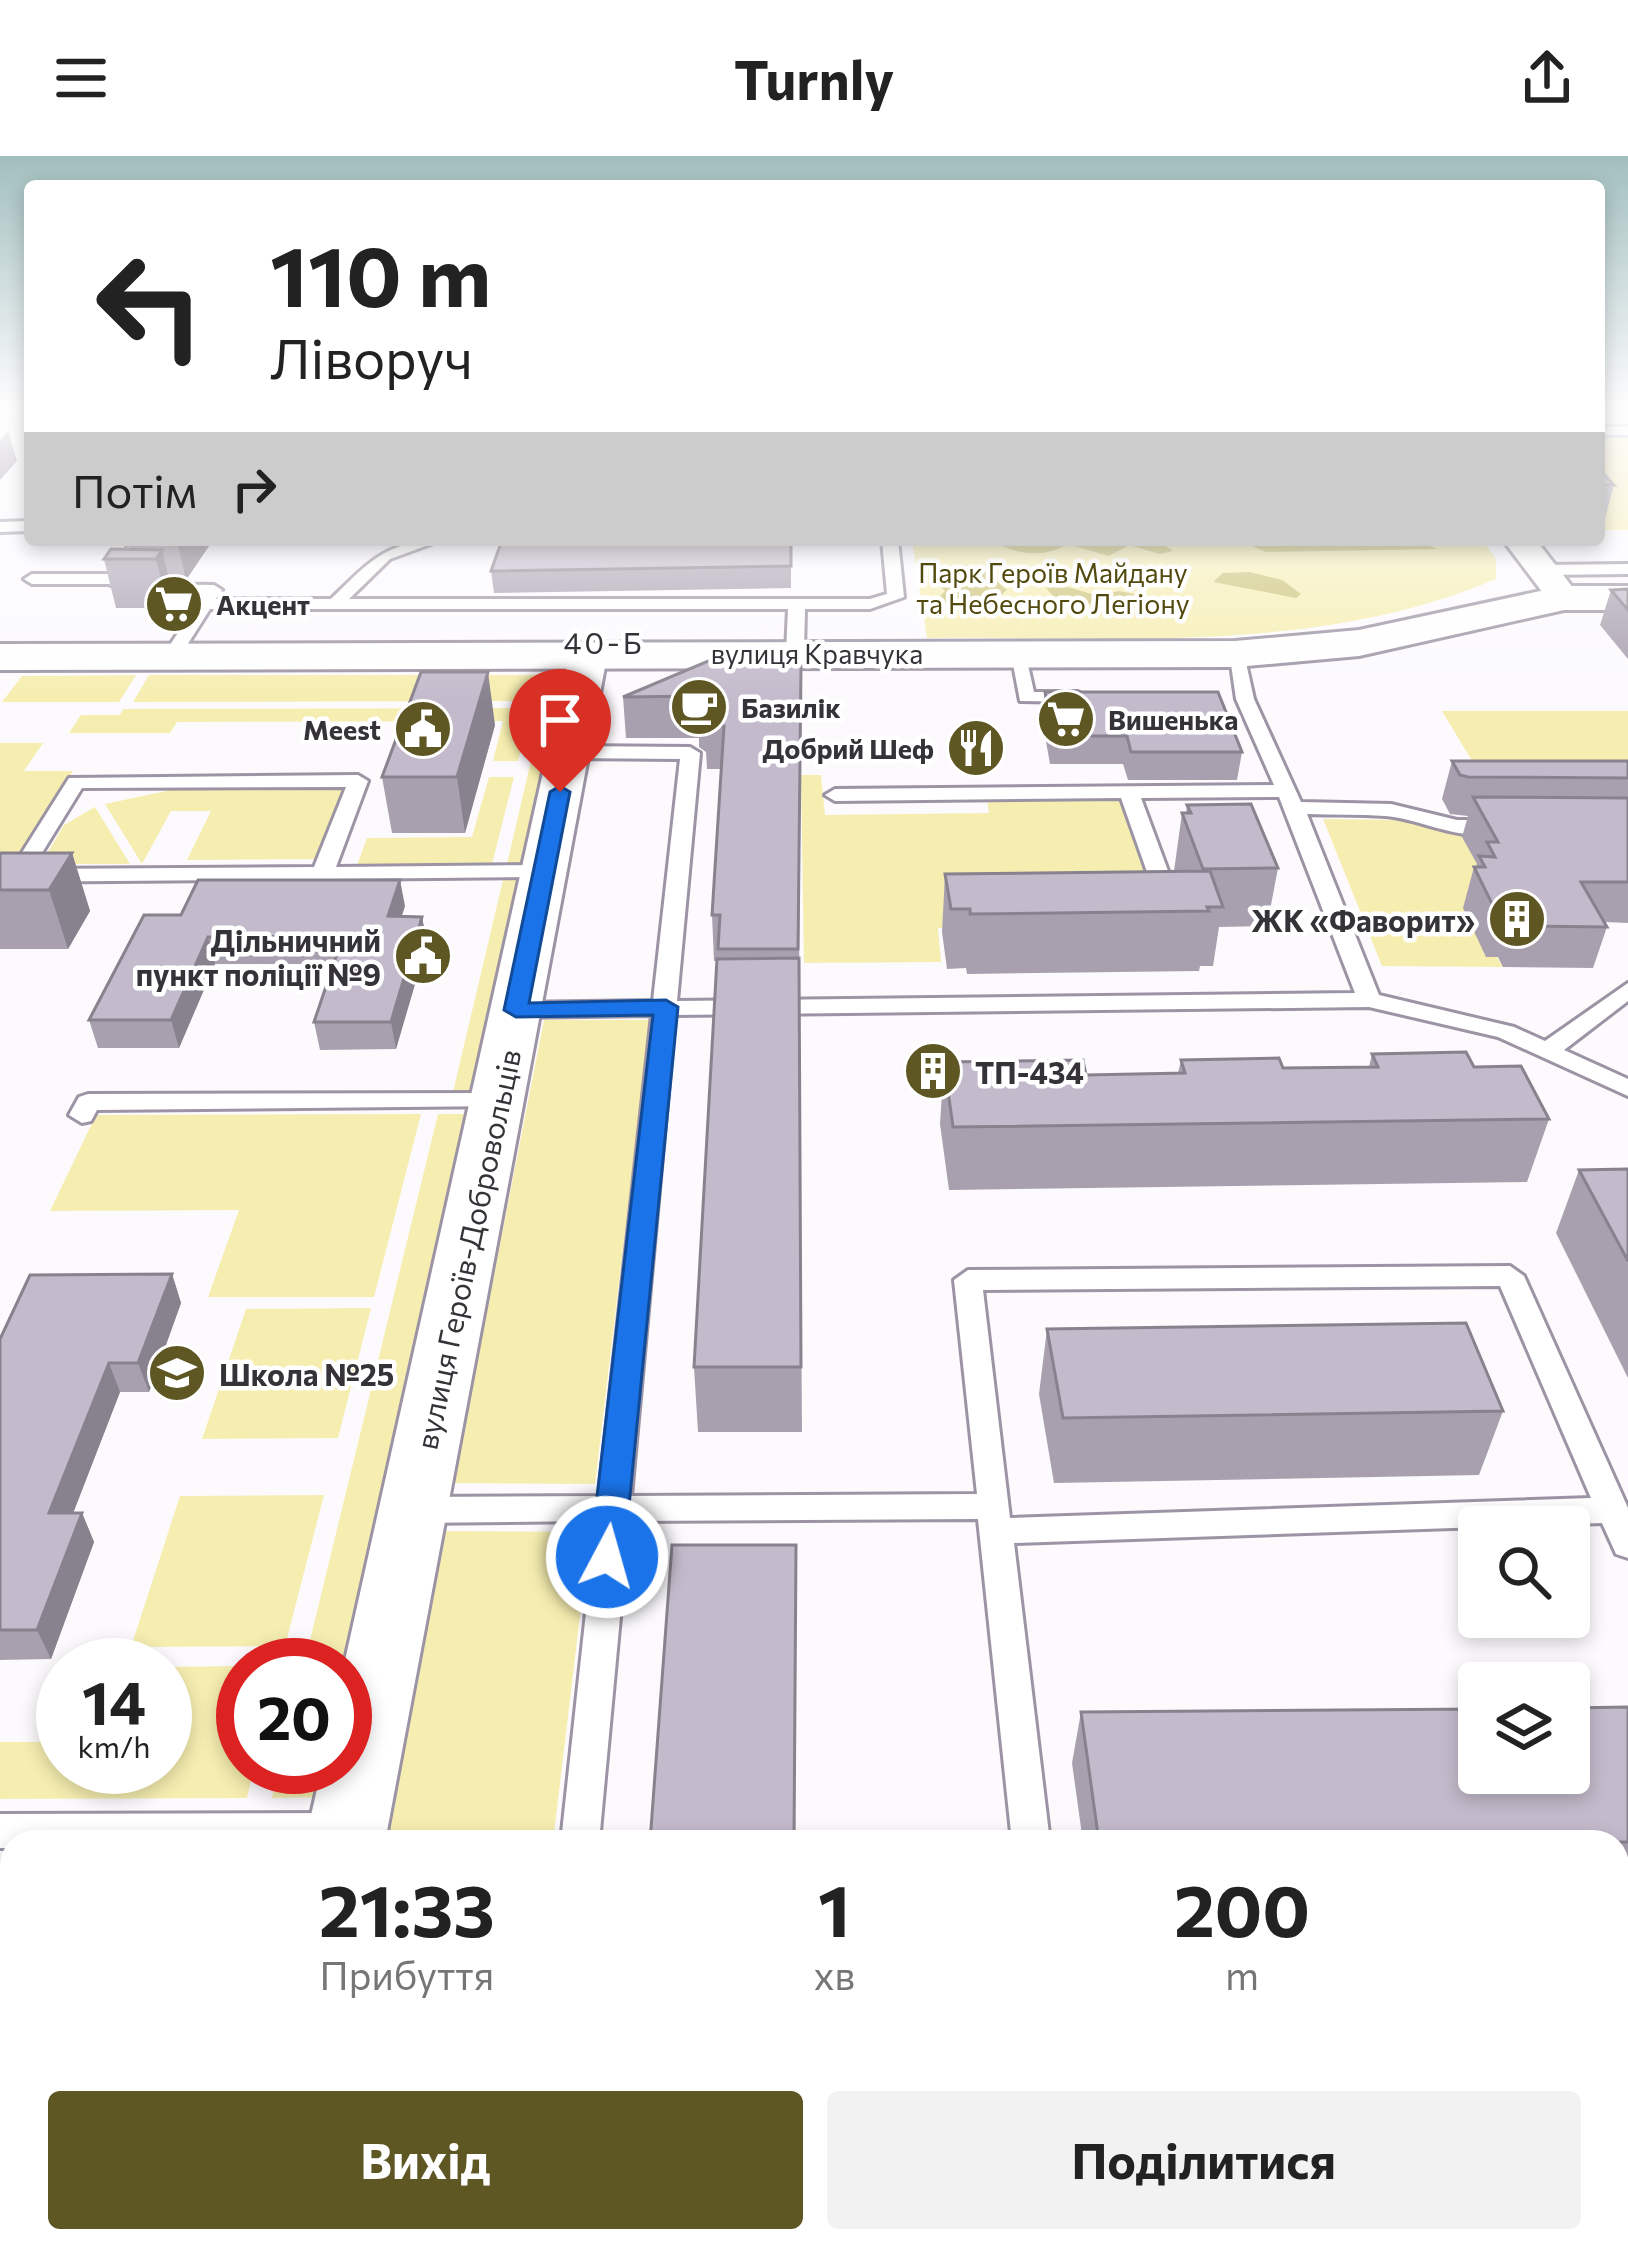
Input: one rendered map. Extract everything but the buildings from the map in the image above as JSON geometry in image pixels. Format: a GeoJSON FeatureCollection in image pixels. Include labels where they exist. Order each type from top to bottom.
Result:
{"type":"FeatureCollection","features":[{"type":"Feature","properties":{"kind":"street"},"geometry":{"type":"LineString","coordinates":[[1524,546],[1553,584]]}},
{"type":"Feature","properties":{"kind":"street","name":"вулиця Кравчука"},"geometry":{"type":"LineString","coordinates":[[0,658],[1235,654],[1360,643],[1553,584],[1628,598]]}},
{"type":"Feature","properties":{"kind":"street","name":"вулиця Героїв-Добровольців"},"geometry":{"type":"LineString","coordinates":[[347,1830],[588,656]]}},
{"type":"Feature","properties":{"kind":"lane"},"geometry":{"type":"LineString","coordinates":[[113,579],[137,546]]}},
{"type":"Feature","properties":{"kind":"lane"},"geometry":{"type":"LineString","coordinates":[[335,604],[385,556],[416,546]]}},
{"type":"Feature","properties":{"kind":"lane"},"geometry":{"type":"LineString","coordinates":[[205,604],[870,604],[896,596],[891,546]]}},
{"type":"Feature","properties":{"kind":"lane"},"geometry":{"type":"LineString","coordinates":[[1553,584],[1628,569]]}},
{"type":"Feature","properties":{"kind":"lane"},"geometry":{"type":"LineString","coordinates":[[32,579],[113,579],[127,589],[214,590],[171,657]]}},
{"type":"Feature","properties":{"kind":"lane"},"geometry":{"type":"LineString","coordinates":[[795,652],[797,604]]}},
{"type":"Feature","properties":{"kind":"lane"},"geometry":{"type":"LineString","coordinates":[[1016,652],[1025,697],[1091,698]]}},
{"type":"Feature","properties":{"kind":"lane"},"geometry":{"type":"LineString","coordinates":[[1235,654],[1234,698],[1290,799],[1369,1000]]}},
{"type":"Feature","properties":{"kind":"lane"},"geometry":{"type":"LineString","coordinates":[[568,752],[690,753],[581,1830]]}},
{"type":"Feature","properties":{"kind":"lane"},"geometry":{"type":"LineString","coordinates":[[9,874],[76,782],[358,781],[323,872]]}},
{"type":"Feature","properties":{"kind":"lane"},"geometry":{"type":"LineString","coordinates":[[1129,792],[1174,918]]}},
{"type":"Feature","properties":{"kind":"lane"},"geometry":{"type":"LineString","coordinates":[[836,795],[1129,792],[1290,799],[1391,810],[1457,826],[1521,826]]}},
{"type":"Feature","properties":{"kind":"lane"},"geometry":{"type":"LineString","coordinates":[[9,874],[544,872]]}},
{"type":"Feature","properties":{"kind":"lane"},"geometry":{"type":"LineString","coordinates":[[1547,1051],[1628,990]]}},
{"type":"Feature","properties":{"kind":"lane"},"geometry":{"type":"LineString","coordinates":[[516,1010],[1369,1000],[1506,1032],[1628,1088]]}},
{"type":"Feature","properties":{"kind":"lane"},"geometry":{"type":"LineString","coordinates":[[82,1115],[88,1102],[497,1101]]}},
{"type":"Feature","properties":{"kind":"lane"},"geometry":{"type":"LineString","coordinates":[[1029,1830],[968,1280],[1510,1276],[1628,1544]]}},
{"type":"Feature","properties":{"kind":"lane"},"geometry":{"type":"LineString","coordinates":[[413,1510],[611,1509],[994,1518],[1612,1510]]}},
{"type":"Feature","properties":{"kind":"green space"},"geometry":{"type":"Polygon","coordinates":[[[1605,506],[1628,506],[1628,530],[1605,530],[1605,506]]]}},
{"type":"Feature","properties":{"kind":"green space","name":"Парк Героїв Майдану та Небесного Легіону"},"geometry":{"type":"Polygon","coordinates":[[[913,546],[1486,546],[1496,559],[1496,579],[1428,603],[1288,631],[1143,638],[927,638],[913,546]]]}},
{"type":"Feature","properties":{"kind":"green space"},"geometry":{"type":"Polygon","coordinates":[[[1003,546],[1062,546],[1050,551],[1021,552],[1003,546]]]}},
{"type":"Feature","properties":{"kind":"green space"},"geometry":{"type":"Polygon","coordinates":[[[1074,546],[1127,546],[1109,556],[1074,546]]]}},
{"type":"Feature","properties":{"kind":"green space"},"geometry":{"type":"Polygon","coordinates":[[[1132,546],[1166,546],[1173,551],[1160,554],[1132,546]]]}},
{"type":"Feature","properties":{"kind":"green space"},"geometry":{"type":"Polygon","coordinates":[[[1252,546],[1437,549],[1266,552],[1252,546]]]}},
{"type":"Feature","properties":{"kind":"green space"},"geometry":{"type":"Polygon","coordinates":[[[992,566],[997,572],[993,578],[1007,590],[988,605],[944,603],[940,596],[945,591],[938,584],[943,576],[951,575],[944,569],[992,566]]]}},
{"type":"Feature","properties":{"kind":"green space"},"geometry":{"type":"Polygon","coordinates":[[[1250,572],[1282,580],[1301,594],[1296,598],[1213,582],[1223,573],[1250,572]]]}},
{"type":"Feature","properties":{"kind":"green space"},"geometry":{"type":"Polygon","coordinates":[[[1058,584],[1095,595],[1120,591],[1157,599],[1158,606],[1067,603],[1046,588],[1058,584]]]}},
{"type":"Feature","properties":{"kind":"green space"},"geometry":{"type":"Polygon","coordinates":[[[136,675],[119,702],[2,702],[22,676],[136,675]]]}},
{"type":"Feature","properties":{"kind":"green space"},"geometry":{"type":"Polygon","coordinates":[[[149,675],[539,675],[533,701],[133,702],[149,675]]]}},
{"type":"Feature","properties":{"kind":"green space"},"geometry":{"type":"Polygon","coordinates":[[[551,675],[571,675],[529,864],[507,864],[551,675]]]}},
{"type":"Feature","properties":{"kind":"green space"},"geometry":{"type":"Polygon","coordinates":[[[531,708],[518,761],[493,761],[503,721],[177,722],[170,733],[69,733],[81,715],[120,715],[123,709],[531,708]]]}},
{"type":"Feature","properties":{"kind":"green space"},"geometry":{"type":"Polygon","coordinates":[[[1442,711],[1628,711],[1628,799],[1495,799],[1442,711]]]}},
{"type":"Feature","properties":{"kind":"green space"},"geometry":{"type":"Polygon","coordinates":[[[0,743],[43,743],[24,771],[73,771],[17,858],[0,863],[0,743]]]}},
{"type":"Feature","properties":{"kind":"green space"},"geometry":{"type":"Polygon","coordinates":[[[801,775],[821,775],[825,815],[989,813],[987,799],[1119,798],[1162,925],[938,928],[941,962],[804,963],[801,775]]]}},
{"type":"Feature","properties":{"kind":"green space"},"geometry":{"type":"Polygon","coordinates":[[[489,777],[514,777],[492,864],[357,865],[367,838],[472,837],[489,777]]]}},
{"type":"Feature","properties":{"kind":"green space"},"geometry":{"type":"Polygon","coordinates":[[[343,789],[315,859],[187,860],[211,811],[171,811],[142,864],[105,804],[171,790],[343,789]]]}},
{"type":"Feature","properties":{"kind":"green space"},"geometry":{"type":"Polygon","coordinates":[[[95,807],[130,864],[41,864],[64,825],[95,807]]]}},
{"type":"Feature","properties":{"kind":"green space"},"geometry":{"type":"Polygon","coordinates":[[[1323,819],[1401,820],[1459,833],[1628,835],[1497,957],[1503,967],[1382,966],[1323,819]]]}},
{"type":"Feature","properties":{"kind":"green space"},"geometry":{"type":"Polygon","coordinates":[[[503,880],[525,880],[480,1092],[453,1092],[503,880]]]}},
{"type":"Feature","properties":{"kind":"green space"},"geometry":{"type":"Polygon","coordinates":[[[544,1020],[650,1020],[595,1484],[453,1483],[544,1020]]]}},
{"type":"Feature","properties":{"kind":"green space"},"geometry":{"type":"Polygon","coordinates":[[[421,1114],[374,1297],[208,1297],[239,1210],[50,1211],[96,1115],[421,1114]]]}},
{"type":"Feature","properties":{"kind":"green space"},"geometry":{"type":"Polygon","coordinates":[[[438,1114],[475,1114],[351,1638],[311,1638],[438,1114]]]}},
{"type":"Feature","properties":{"kind":"green space"},"geometry":{"type":"Polygon","coordinates":[[[371,1308],[338,1438],[202,1439],[246,1309],[371,1308]]]}},
{"type":"Feature","properties":{"kind":"green space"},"geometry":{"type":"Polygon","coordinates":[[[324,1495],[287,1638],[216,1638],[216,1646],[192,1647],[192,1638],[134,1638],[180,1496],[324,1495]]]}},
{"type":"Feature","properties":{"kind":"green space"},"geometry":{"type":"Polygon","coordinates":[[[443,1531],[590,1532],[554,1830],[385,1830],[443,1531]]]}},
{"type":"Feature","properties":{"kind":"green space"},"geometry":{"type":"Polygon","coordinates":[[[216,1666],[216,1794],[248,1794],[247,1798],[0,1799],[0,1742],[36,1742],[36,1794],[192,1794],[192,1667],[216,1666]]]}},
{"type":"Feature","properties":{"kind":"green space"},"geometry":{"type":"Polygon","coordinates":[[[273,1794],[326,1794],[325,1797],[272,1798],[273,1794]]]}},
{"type":"Feature","properties":{"kind":"place","name":"Акцент"},"geometry":{"type":"Point","coordinates":[174,604]}},
{"type":"Feature","properties":{"kind":"place","name":"Базилік"},"geometry":{"type":"Point","coordinates":[699,707]}},
{"type":"Feature","properties":{"kind":"place","name":"Вишенька"},"geometry":{"type":"Point","coordinates":[1066,719]}},
{"type":"Feature","properties":{"kind":"place","name":"Meest"},"geometry":{"type":"Point","coordinates":[423,729]}},
{"type":"Feature","properties":{"kind":"place","name":"Добрий Шеф"},"geometry":{"type":"Point","coordinates":[976,748]}},
{"type":"Feature","properties":{"kind":"place","name":"ЖК «Фаворит»"},"geometry":{"type":"Point","coordinates":[1517,919]}},
{"type":"Feature","properties":{"kind":"place","name":"Дільничний пункт поліції №9"},"geometry":{"type":"Point","coordinates":[423,956]}},
{"type":"Feature","properties":{"kind":"place","name":"ТП-434"},"geometry":{"type":"Point","coordinates":[933,1071]}},
{"type":"Feature","properties":{"kind":"place","name":"Школа №25"},"geometry":{"type":"Point","coordinates":[177,1373]}},
{"type":"Feature","properties":{"kind":"district","name":"40-Б"},"geometry":{"type":"Point","coordinates":[604,641]}},
{"type":"Feature","properties":{"kind":"route"},"geometry":{"type":"LineString","coordinates":[[560,792],[516,1010],[666,1007],[607,1557]]}}]}
